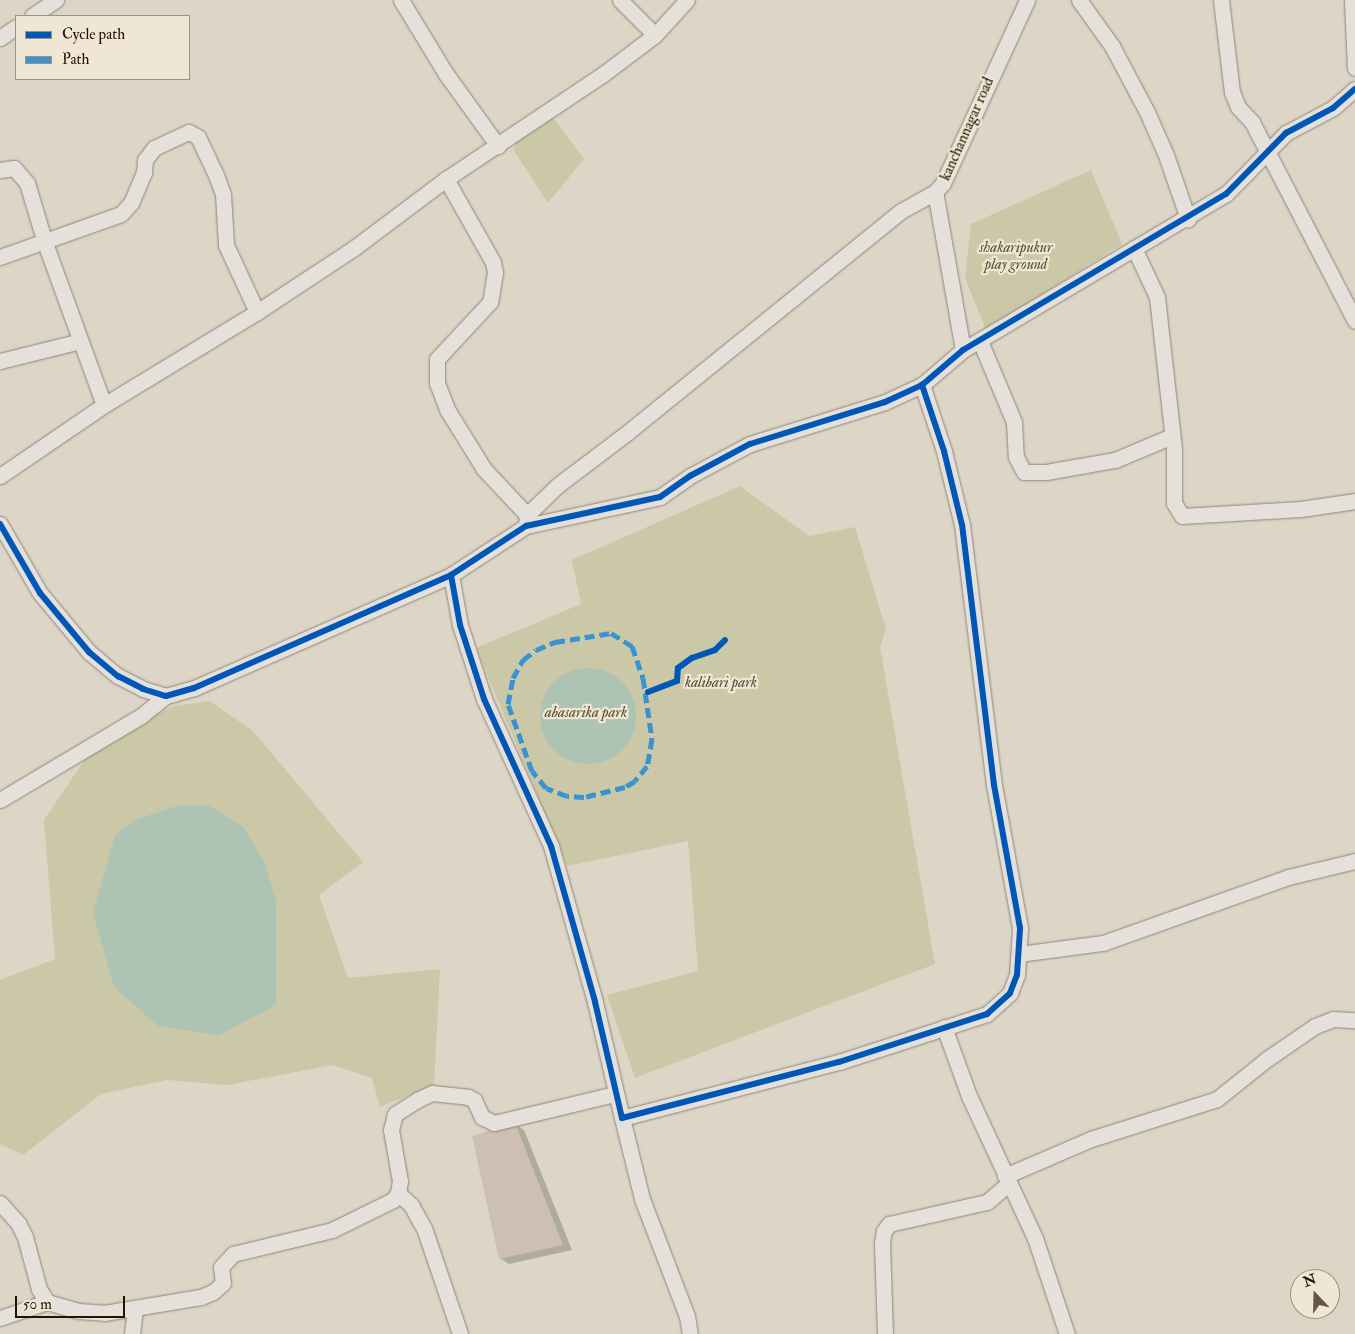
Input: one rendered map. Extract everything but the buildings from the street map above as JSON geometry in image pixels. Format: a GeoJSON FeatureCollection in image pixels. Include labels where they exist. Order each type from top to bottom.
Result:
{"type":"FeatureCollection","features":[{"type":"Feature","properties":{"kind":"street"},"geometry":{"type":"LineString","coordinates":[[34,15],[56,0]]}},
{"type":"Feature","properties":{"kind":"street"},"geometry":{"type":"LineString","coordinates":[[401,0],[446,74],[498,146]]}},
{"type":"Feature","properties":{"kind":"street"},"geometry":{"type":"LineString","coordinates":[[620,0],[655,35]]}},
{"type":"Feature","properties":{"kind":"street"},"geometry":{"type":"LineString","coordinates":[[0,476],[104,405],[256,312],[354,248],[446,179],[498,146],[655,35],[686,0]]}},
{"type":"Feature","properties":{"kind":"street","name":"kanchannagar road"},"geometry":{"type":"LineString","coordinates":[[963,350],[935,192],[943,183],[1027,0]]}},
{"type":"Feature","properties":{"kind":"street"},"geometry":{"type":"LineString","coordinates":[[1079,0],[1112,46],[1147,112],[1166,155],[1188,219]]}},
{"type":"Feature","properties":{"kind":"street"},"geometry":{"type":"LineString","coordinates":[[1220,0],[1232,92],[1268,152],[1355,321]]}},
{"type":"Feature","properties":{"kind":"street"},"geometry":{"type":"LineString","coordinates":[[1352,0],[1355,68]]}},
{"type":"Feature","properties":{"kind":"street"},"geometry":{"type":"LineString","coordinates":[[0,38],[15,28]]}},
{"type":"Feature","properties":{"kind":"street"},"geometry":{"type":"LineString","coordinates":[[526,520],[660,497],[690,476],[750,444],[885,402],[922,385],[963,350],[1134,248],[1188,219],[1226,194],[1286,133],[1333,108],[1355,89]]}},
{"type":"Feature","properties":{"kind":"street"},"geometry":{"type":"LineString","coordinates":[[0,257],[121,214],[131,203],[144,173],[145,160],[154,148],[190,132],[198,136],[223,194],[226,245],[256,312]]}},
{"type":"Feature","properties":{"kind":"street"},"geometry":{"type":"LineString","coordinates":[[0,170],[14,168],[27,183],[45,242],[104,405]]}},
{"type":"Feature","properties":{"kind":"street"},"geometry":{"type":"LineString","coordinates":[[446,179],[495,272],[490,302],[437,359],[437,383],[448,412],[484,469],[526,520]]}},
{"type":"Feature","properties":{"kind":"street"},"geometry":{"type":"LineString","coordinates":[[0,800],[141,716],[166,696],[214,680],[451,575],[526,520],[558,485],[628,432],[902,211],[935,192]]}},
{"type":"Feature","properties":{"kind":"street"},"geometry":{"type":"LineString","coordinates":[[1134,248],[1157,297],[1172,436],[1174,503],[1182,516],[1301,509],[1355,501]]}},
{"type":"Feature","properties":{"kind":"street"},"geometry":{"type":"LineString","coordinates":[[0,361],[80,341]]}},
{"type":"Feature","properties":{"kind":"street"},"geometry":{"type":"LineString","coordinates":[[980,341],[1014,422],[1016,457],[1024,472],[1046,472],[1115,460],[1172,436]]}},
{"type":"Feature","properties":{"kind":"street"},"geometry":{"type":"LineString","coordinates":[[622,1118],[839,1062],[987,1014],[1001,1004],[1010,993],[1017,975],[1020,928],[994,785],[986,696],[962,525],[944,451],[922,385]]}},
{"type":"Feature","properties":{"kind":"street"},"geometry":{"type":"LineString","coordinates":[[0,524],[40,593],[88,652],[130,684],[166,696]]}},
{"type":"Feature","properties":{"kind":"street"},"geometry":{"type":"LineString","coordinates":[[451,575],[460,625],[484,700],[554,855],[596,1002],[615,1094],[638,1183],[687,1316],[690,1334]]}},
{"type":"Feature","properties":{"kind":"street"},"geometry":{"type":"LineString","coordinates":[[1019,954],[1103,943],[1288,877],[1355,861]]}},
{"type":"Feature","properties":{"kind":"street"},"geometry":{"type":"LineString","coordinates":[[885,1334],[882,1243],[884,1231],[890,1224],[987,1202],[1007,1180],[1091,1139],[1217,1099],[1267,1059],[1315,1026],[1333,1019],[1355,1020]]}},
{"type":"Feature","properties":{"kind":"street"},"geometry":{"type":"LineString","coordinates":[[944,1027],[969,1096],[1035,1238],[1067,1334]]}},
{"type":"Feature","properties":{"kind":"street"},"geometry":{"type":"LineString","coordinates":[[0,1318],[46,1302],[90,1313],[135,1308],[213,1292],[222,1283],[221,1266],[233,1254],[332,1230],[393,1200],[398,1193],[400,1181],[391,1130],[395,1114],[432,1093],[468,1097],[474,1100],[482,1117],[494,1124],[615,1094]]}},
{"type":"Feature","properties":{"kind":"street"},"geometry":{"type":"LineString","coordinates":[[398,1193],[410,1205],[424,1228],[460,1334]]}},
{"type":"Feature","properties":{"kind":"street"},"geometry":{"type":"LineString","coordinates":[[0,1203],[18,1223],[39,1289],[46,1302]]}},
{"type":"Feature","properties":{"kind":"street"},"geometry":{"type":"LineString","coordinates":[[132,1334],[135,1308]]}},
{"type":"Feature","properties":{"kind":"green space"},"geometry":{"type":"Polygon","coordinates":[[[551,115],[584,159],[548,203],[514,151],[517,135],[551,115]]]}},
{"type":"Feature","properties":{"kind":"green space","name":"shakaripukur play ground"},"geometry":{"type":"Polygon","coordinates":[[[1091,170],[1122,244],[986,330],[965,278],[971,224],[1091,170]]]}},
{"type":"Feature","properties":{"kind":"green space","name":"kalibari park"},"geometry":{"type":"Polygon","coordinates":[[[740,486],[809,536],[855,527],[886,629],[880,647],[935,964],[635,1078],[607,995],[698,971],[688,841],[567,866],[476,648],[581,604],[572,560],[740,486]]]}},
{"type":"Feature","properties":{"kind":"green space"},"geometry":{"type":"Polygon","coordinates":[[[210,701],[253,731],[363,862],[319,895],[348,978],[440,969],[434,1085],[380,1107],[372,1078],[333,1065],[227,1085],[167,1080],[101,1094],[23,1155],[0,1144],[0,980],[55,959],[44,820],[106,728],[127,727],[175,706],[210,701]]]}},
{"type":"Feature","properties":{"kind":"shaded area"},"geometry":{"type":"Polygon","coordinates":[[[588,668],[606,672],[622,682],[632,698],[636,716],[632,734],[622,750],[606,760],[588,764],[570,760],[554,750],[544,734],[540,716],[544,698],[554,682],[570,672],[588,668]]]}},
{"type":"Feature","properties":{"kind":"shaded area"},"geometry":{"type":"Polygon","coordinates":[[[208,805],[243,827],[265,863],[276,901],[276,1005],[219,1035],[158,1026],[114,987],[93,913],[115,835],[137,819],[177,806],[208,805]]]}},
{"type":"Feature","properties":{"kind":"marked path"},"geometry":{"type":"LineString","coordinates":[[611,633],[632,646],[643,678],[652,739],[647,766],[635,781],[625,787],[584,797],[567,796],[546,788],[532,771],[508,704],[513,678],[523,660],[536,650],[555,642],[611,633]]}},
{"type":"Feature","properties":{"kind":"cycle path"},"geometry":{"type":"LineString","coordinates":[[0,524],[40,593],[89,652],[118,676],[143,689],[166,696],[194,688],[451,575],[526,526],[660,497],[690,476],[750,444],[885,402],[922,385],[963,350],[1226,194],[1286,133],[1333,108],[1355,89]]}},
{"type":"Feature","properties":{"kind":"cycle path"},"geometry":{"type":"LineString","coordinates":[[451,575],[460,625],[484,699],[551,846],[595,1002],[622,1118],[839,1062],[987,1014],[1010,993],[1017,975],[1020,928],[994,785],[962,525],[944,451],[922,385]]}},
{"type":"Feature","properties":{"kind":"cycle path"},"geometry":{"type":"LineString","coordinates":[[648,692],[677,681],[678,668],[692,658],[715,650],[725,640]]}},
{"type":"Feature","properties":{"kind":"park label","name":"abasarika park"},"geometry":{"type":"Point","coordinates":[586,713]}}]}
